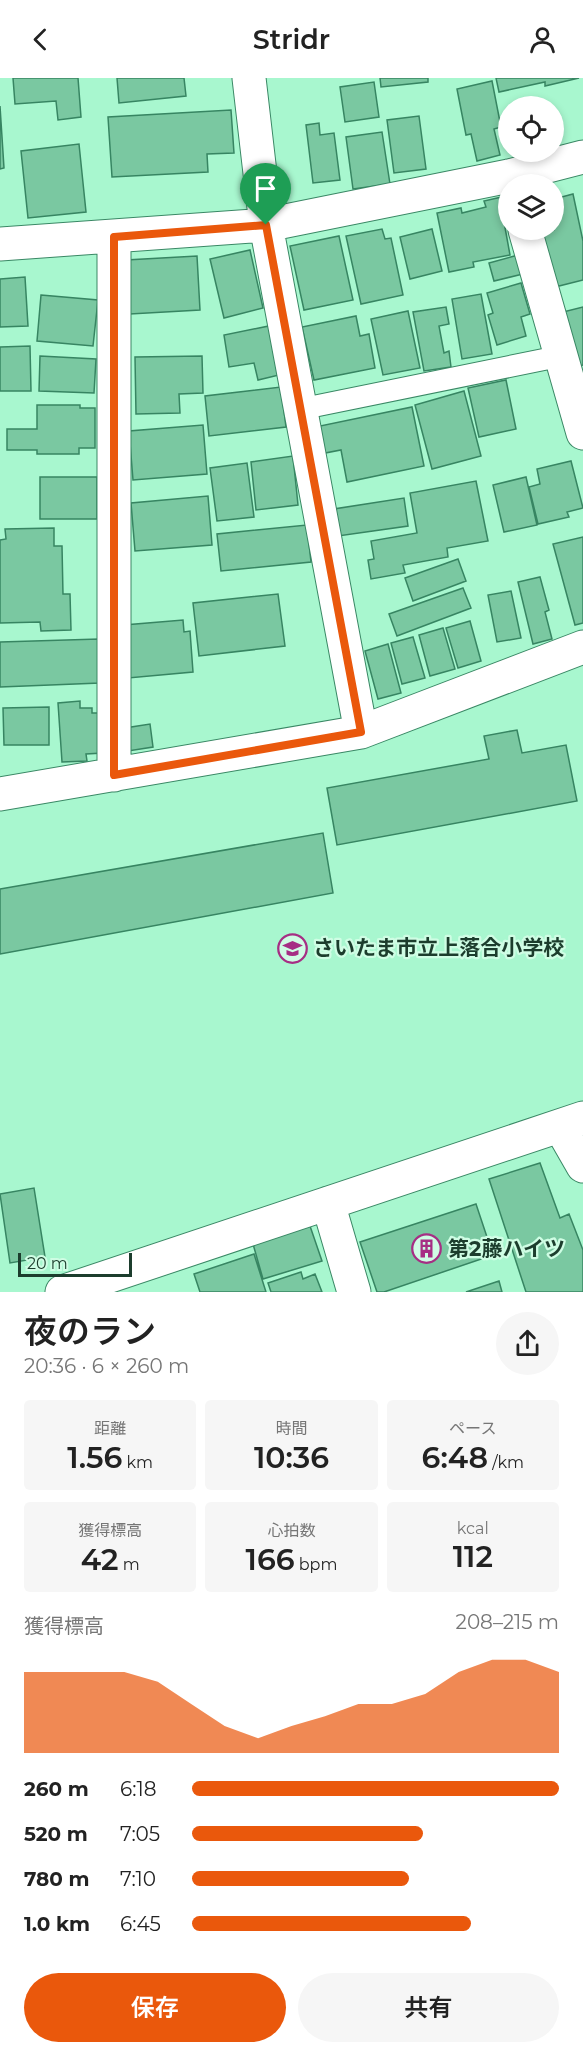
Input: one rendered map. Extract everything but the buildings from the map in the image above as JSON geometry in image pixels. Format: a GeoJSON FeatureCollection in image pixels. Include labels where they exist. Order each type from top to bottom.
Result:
{"type":"FeatureCollection","features":[{"type":"Feature","properties":{"kind":"street"},"geometry":{"type":"LineString","coordinates":[[249,78],[266,225],[361,732]]}},
{"type":"Feature","properties":{"kind":"street"},"geometry":{"type":"LineString","coordinates":[[529,174],[583,157]]}},
{"type":"Feature","properties":{"kind":"street"},"geometry":{"type":"LineString","coordinates":[[0,244],[266,225],[498,182]]}},
{"type":"Feature","properties":{"kind":"street"},"geometry":{"type":"LineString","coordinates":[[114,237],[114,775]]}},
{"type":"Feature","properties":{"kind":"street"},"geometry":{"type":"LineString","coordinates":[[528,240],[583,433]]}},
{"type":"Feature","properties":{"kind":"street"},"geometry":{"type":"LineString","coordinates":[[0,794],[361,732],[583,647]]}},
{"type":"Feature","properties":{"kind":"street"},"geometry":{"type":"LineString","coordinates":[[62,1292],[572,1122],[583,1166]]}},
{"type":"Feature","properties":{"kind":"street"},"geometry":{"type":"LineString","coordinates":[[328,1203],[354,1292]]}},
{"type":"Feature","properties":{"kind":"lane"},"geometry":{"type":"LineString","coordinates":[[301,409],[561,356]]}},
{"type":"Feature","properties":{"kind":"place","name":"さいたま市立上落合小学校"},"geometry":{"type":"Point","coordinates":[292,948]}},
{"type":"Feature","properties":{"kind":"place","name":"第2藤ハイツ"},"geometry":{"type":"Point","coordinates":[427,1249]}},
{"type":"Feature","properties":{"kind":"route"},"geometry":{"type":"LineString","coordinates":[[266,225],[361,732],[114,775],[114,237],[266,225]]}}]}
